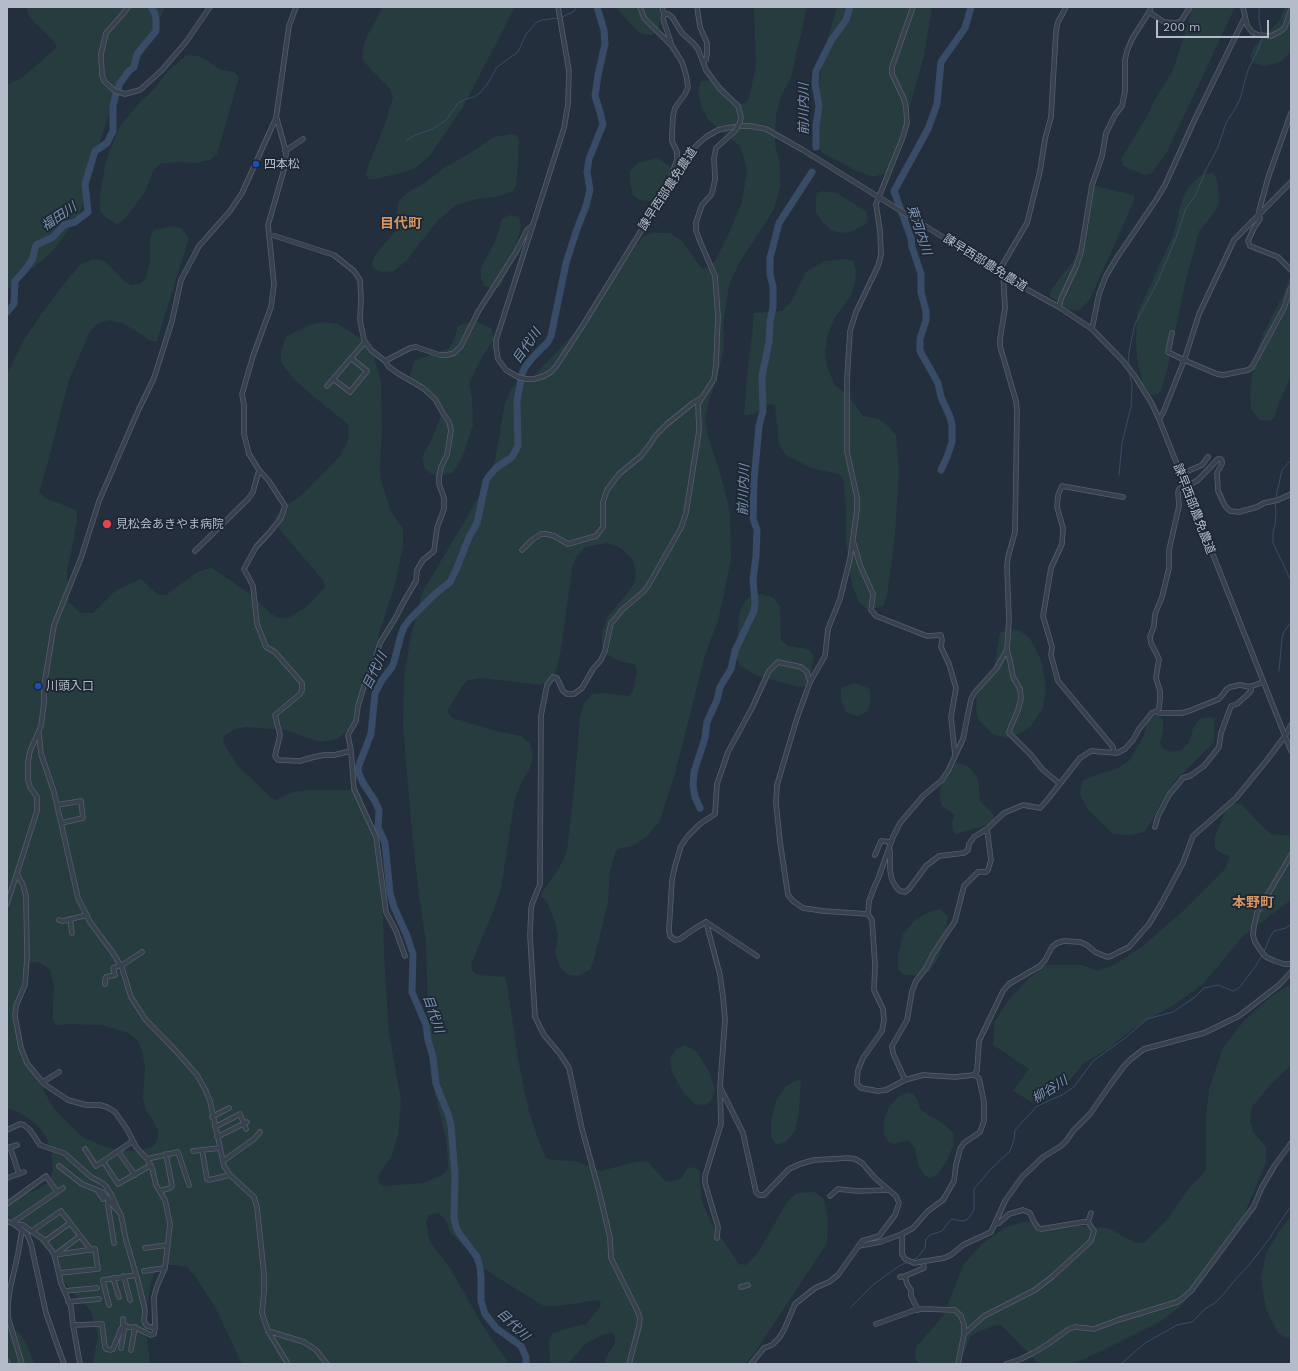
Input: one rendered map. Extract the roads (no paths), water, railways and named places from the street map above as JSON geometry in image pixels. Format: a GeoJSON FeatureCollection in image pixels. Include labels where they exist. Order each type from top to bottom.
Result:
{"type":"FeatureCollection","features":[{"type":"Feature","properties":{"kind":"street"},"geometry":{"type":"LineString","coordinates":[[128,7],[106,33],[101,54],[102,76],[105,82],[121,94],[128,94],[140,90],[161,71],[186,42],[210,7]]}},
{"type":"Feature","properties":{"kind":"street"},"geometry":{"type":"LineString","coordinates":[[288,1364],[268,1331],[262,1313],[264,1291],[258,1207],[250,1192],[230,1175],[224,1166],[214,1127],[210,1101],[197,1074],[145,1019],[131,997],[120,965],[90,922],[78,898],[54,792],[41,754],[39,733],[44,703],[44,686],[48,655],[54,625],[81,558],[100,501],[138,411],[154,378],[172,321],[182,280],[199,246],[230,211],[242,193],[276,118],[289,26],[296,7]]}},
{"type":"Feature","properties":{"kind":"street"},"geometry":{"type":"LineString","coordinates":[[640,7],[644,18],[672,46],[682,62],[686,74],[688,87],[675,108],[672,141],[677,152],[677,160],[672,173],[673,178]]}},
{"type":"Feature","properties":{"kind":"street"},"geometry":{"type":"LineString","coordinates":[[662,7],[664,22],[672,46]]}},
{"type":"Feature","properties":{"kind":"street"},"geometry":{"type":"LineString","coordinates":[[697,7],[698,19],[706,43],[707,54],[706,60],[704,61]]}},
{"type":"Feature","properties":{"kind":"street"},"geometry":{"type":"LineString","coordinates":[[868,914],[803,908],[793,901],[788,895],[776,803],[777,785],[797,718],[810,682],[825,656],[828,629],[840,599],[853,542],[857,497],[851,475],[846,446],[847,379],[850,331],[856,312],[878,266],[881,255],[880,231],[876,204],[903,137],[907,123],[904,99],[892,74],[892,67],[913,7]]}},
{"type":"Feature","properties":{"kind":"street"},"geometry":{"type":"LineString","coordinates":[[859,1246],[880,1242],[902,1234],[913,1228],[928,1211],[943,1200],[954,1181],[960,1149],[964,1143],[980,1132],[984,1122],[984,1102],[979,1078],[974,1075],[955,1077],[923,1075],[905,1080],[886,1090],[878,1091],[861,1088],[857,1084],[858,1070],[863,1058],[882,1031],[884,1020],[884,1009],[874,990],[875,965],[872,920],[868,914],[869,901],[874,885],[878,879],[890,844],[900,823],[923,796],[942,780],[948,771],[963,739],[971,699],[975,692],[996,669],[1006,650],[1009,620],[1007,566],[1015,532],[1017,411],[1016,401],[1000,346],[1004,308],[1002,273],[1000,269],[1027,223],[1051,117],[1056,31],[1058,22],[1066,7]]}},
{"type":"Feature","properties":{"kind":"street"},"geometry":{"type":"LineString","coordinates":[[1059,307],[1060,299],[1076,267],[1081,252],[1092,184],[1102,156],[1106,133],[1115,115],[1122,106],[1125,91],[1125,60],[1127,51],[1132,39],[1151,7]]}},
{"type":"Feature","properties":{"kind":"street"},"geometry":{"type":"LineString","coordinates":[[1149,12],[1164,22],[1176,23],[1181,21],[1190,7]]}},
{"type":"Feature","properties":{"kind":"street"},"geometry":{"type":"LineString","coordinates":[[1243,7],[1247,26],[1252,32],[1258,35],[1271,36],[1281,31],[1285,27],[1291,9]]}},
{"type":"Feature","properties":{"kind":"street","name":"諫早西部農免農道"},"geometry":{"type":"LineString","coordinates":[[558,8],[569,71],[568,104],[564,128],[496,340],[498,359],[510,373],[526,379],[534,379],[551,372],[557,365],[689,153],[706,137],[718,130],[739,126],[750,126],[766,129],[879,197],[1028,290],[1059,307],[1092,329],[1123,361],[1151,402],[1159,419],[1291,751]]}},
{"type":"Feature","properties":{"kind":"street"},"geometry":{"type":"LineString","coordinates":[[629,1364],[640,1318],[611,1258],[610,1238],[582,1129],[569,1068],[560,1054],[544,1035],[534,1017],[530,936],[531,909],[540,884],[541,716],[547,685],[553,677],[557,678],[563,691],[567,694],[574,694],[582,688],[593,669],[601,660],[611,624],[622,610],[648,586],[681,528],[689,498],[699,431],[698,404],[704,397],[714,379],[718,316],[714,276],[696,230],[696,222],[702,205],[711,195],[713,189],[715,179],[714,158],[716,148],[736,131],[741,117],[738,106],[720,89],[706,70],[704,61],[698,49],[682,33],[672,17],[668,14],[664,14]]}},
{"type":"Feature","properties":{"kind":"street"},"geometry":{"type":"LineString","coordinates":[[1092,329],[1099,294],[1106,276],[1165,185],[1194,121],[1245,17]]}},
{"type":"Feature","properties":{"kind":"street"},"geometry":{"type":"LineString","coordinates":[[1291,113],[1268,178],[1260,211],[1260,219],[1248,242],[1250,246],[1278,257],[1291,270]]}},
{"type":"Feature","properties":{"kind":"street"},"geometry":{"type":"LineString","coordinates":[[276,118],[285,151],[285,166],[268,225],[274,284],[271,307],[253,356],[242,394],[244,405],[244,434],[249,454],[285,506],[281,518],[256,546],[244,569],[253,586],[257,624],[266,647],[275,652],[302,683],[302,690],[300,694],[275,716],[280,735],[274,756],[278,760],[300,761],[319,756],[334,755],[351,751]]}},
{"type":"Feature","properties":{"kind":"street"},"geometry":{"type":"LineString","coordinates":[[285,151],[303,139]]}},
{"type":"Feature","properties":{"kind":"street"},"geometry":{"type":"LineString","coordinates":[[1159,419],[1163,413],[1184,360],[1199,314],[1234,240],[1291,182]]}},
{"type":"Feature","properties":{"kind":"street"},"geometry":{"type":"LineString","coordinates":[[385,361],[410,348],[416,347],[440,355],[454,353],[461,346],[478,312],[516,252],[527,230],[533,224]]}},
{"type":"Feature","properties":{"kind":"street"},"geometry":{"type":"LineString","coordinates":[[269,234],[334,255],[354,271],[360,280],[360,320],[365,342],[371,350],[385,361],[389,367],[423,388],[435,399],[449,422],[451,430],[447,455],[441,466],[439,477],[439,484],[444,498],[444,509],[437,528],[434,551],[422,560],[417,570],[416,581],[396,618],[380,643],[371,672],[366,680],[358,706],[356,721],[348,735],[351,751],[354,789],[376,837],[386,912],[396,931],[405,956]]}},
{"type":"Feature","properties":{"kind":"street"},"geometry":{"type":"LineString","coordinates":[[1172,333],[1168,352],[1184,360],[1217,374],[1248,370],[1255,361],[1284,308],[1291,287]]}},
{"type":"Feature","properties":{"kind":"street"},"geometry":{"type":"LineString","coordinates":[[327,386],[365,342]]}},
{"type":"Feature","properties":{"kind":"street"},"geometry":{"type":"LineString","coordinates":[[333,379],[350,392],[367,371],[352,358]]}},
{"type":"Feature","properties":{"kind":"street"},"geometry":{"type":"LineString","coordinates":[[522,550],[532,540],[541,534],[554,536],[568,544],[596,536],[603,527],[603,502],[607,490],[619,474],[641,456],[656,435],[667,424],[693,403],[704,397]]}},
{"type":"Feature","properties":{"kind":"street"},"geometry":{"type":"LineString","coordinates":[[1181,474],[1202,465],[1208,457]]}},
{"type":"Feature","properties":{"kind":"street"},"geometry":{"type":"LineString","coordinates":[[1157,712],[1160,699],[1160,691],[1156,678],[1158,659],[1150,637],[1154,626],[1155,614],[1162,597],[1169,568],[1169,550],[1179,506],[1179,489],[1198,480],[1218,459],[1221,459],[1222,464],[1217,473],[1218,491],[1225,506],[1230,510],[1239,512],[1291,494]]}},
{"type":"Feature","properties":{"kind":"street"},"geometry":{"type":"LineString","coordinates":[[195,551],[248,499],[253,492],[259,470]]}},
{"type":"Feature","properties":{"kind":"street"},"geometry":{"type":"LineString","coordinates":[[1114,753],[1113,746],[1058,681],[1051,654],[1052,647],[1042,616],[1051,568],[1062,544],[1063,528],[1057,507],[1058,495],[1062,486],[1123,497]]}},
{"type":"Feature","properties":{"kind":"street"},"geometry":{"type":"LineString","coordinates":[[853,542],[860,565],[872,594],[871,610],[876,616],[927,636],[941,636],[941,647],[949,664],[956,688],[951,716],[955,756]]}},
{"type":"Feature","properties":{"kind":"street"},"geometry":{"type":"LineString","coordinates":[[1006,650],[1013,677],[1020,689],[1021,698],[1009,733],[1031,755],[1043,770],[1060,784]]}},
{"type":"Feature","properties":{"kind":"street"},"geometry":{"type":"LineString","coordinates":[[706,922],[680,939],[675,940],[670,936],[669,930],[672,880],[674,866],[681,846],[688,836],[700,824],[715,814],[717,784],[728,752],[752,708],[769,671],[778,662],[801,667],[807,672],[810,682]]}},
{"type":"Feature","properties":{"kind":"street"},"geometry":{"type":"LineString","coordinates":[[890,844],[890,870],[892,880],[900,891],[905,892],[909,890],[926,866],[938,856],[964,853],[968,850],[969,844],[974,837],[987,829],[1004,812],[1023,805],[1040,808],[1080,758],[1091,751],[1117,753],[1125,749],[1152,713],[1182,713],[1218,699],[1230,687],[1240,685],[1251,686],[1263,682]]}},
{"type":"Feature","properties":{"kind":"street"},"geometry":{"type":"LineString","coordinates":[[1155,827],[1158,816],[1169,795],[1183,778],[1190,776],[1204,766],[1219,747],[1221,733],[1231,706],[1237,704],[1246,696],[1251,686]]}},
{"type":"Feature","properties":{"kind":"street"},"geometry":{"type":"LineString","coordinates":[[974,1075],[977,1071],[979,1040],[1003,991],[1010,984],[1040,966],[1046,960],[1052,947],[1057,943],[1064,941],[1080,942],[1087,945],[1095,952],[1107,957],[1129,947],[1149,924],[1160,906],[1183,863],[1193,836],[1236,798],[1285,736],[1291,725]]}},
{"type":"Feature","properties":{"kind":"street"},"geometry":{"type":"LineString","coordinates":[[7,904],[37,811],[37,797],[30,786],[28,779],[28,762],[30,751],[39,733]]}},
{"type":"Feature","properties":{"kind":"street"},"geometry":{"type":"LineString","coordinates":[[57,804],[81,801],[83,818],[61,823]]}},
{"type":"Feature","properties":{"kind":"street"},"geometry":{"type":"LineString","coordinates":[[905,1080],[893,1053],[892,1046],[907,1020],[912,991],[916,981],[926,968],[933,954],[955,921],[964,886],[978,872],[986,872],[988,870],[991,860],[987,829]]}},
{"type":"Feature","properties":{"kind":"street"},"geometry":{"type":"LineString","coordinates":[[875,854],[881,841],[890,844]]}},
{"type":"Feature","properties":{"kind":"street"},"geometry":{"type":"LineString","coordinates":[[1291,855],[1257,913],[1253,935],[1255,942],[1266,957],[1284,964],[1291,964]]}},
{"type":"Feature","properties":{"kind":"street"},"geometry":{"type":"LineString","coordinates":[[17,874],[23,885],[26,896],[27,957],[25,985],[16,1006],[15,1016],[21,1048],[27,1063],[43,1082],[68,1100],[86,1105],[100,1105],[115,1112],[136,1147],[151,1165],[155,1175],[156,1185],[165,1200],[170,1224],[165,1268],[154,1297],[154,1334],[151,1336],[135,1328],[124,1326]]}},
{"type":"Feature","properties":{"kind":"street"},"geometry":{"type":"LineString","coordinates":[[58,920],[87,916]]}},
{"type":"Feature","properties":{"kind":"street"},"geometry":{"type":"LineString","coordinates":[[70,919],[72,933]]}},
{"type":"Feature","properties":{"kind":"street"},"geometry":{"type":"LineString","coordinates":[[706,922],[757,956]]}},
{"type":"Feature","properties":{"kind":"street"},"geometry":{"type":"LineString","coordinates":[[706,922],[720,975],[724,997],[725,1020],[720,1087],[722,1124],[705,1176],[705,1183],[718,1227],[717,1238]]}},
{"type":"Feature","properties":{"kind":"street"},"geometry":{"type":"LineString","coordinates":[[105,984],[106,977],[115,975],[114,968],[142,952]]}},
{"type":"Feature","properties":{"kind":"street"},"geometry":{"type":"LineString","coordinates":[[902,1234],[902,1254],[905,1259],[914,1262],[944,1258],[963,1245],[969,1244],[991,1232],[1005,1201],[1022,1177],[1043,1157],[1061,1146],[1067,1140],[1073,1131],[1090,1114],[1124,1066],[1131,1059],[1144,1049],[1204,1033],[1240,1016],[1279,985],[1291,972]]}},
{"type":"Feature","properties":{"kind":"street"},"geometry":{"type":"LineString","coordinates":[[43,1082],[59,1072]]}},
{"type":"Feature","properties":{"kind":"street"},"geometry":{"type":"LineString","coordinates":[[720,1087],[743,1133],[756,1192],[759,1195],[764,1195],[789,1169],[800,1164],[814,1160],[844,1157],[855,1159],[862,1163],[875,1178],[896,1196],[900,1203],[895,1215],[880,1236],[862,1241],[838,1275],[829,1282],[815,1288],[795,1304],[779,1338],[772,1345],[764,1348],[751,1364]]}},
{"type":"Feature","properties":{"kind":"street"},"geometry":{"type":"LineString","coordinates":[[212,1117],[230,1108]]}},
{"type":"Feature","properties":{"kind":"street"},"geometry":{"type":"LineString","coordinates":[[214,1127],[240,1114],[245,1123],[246,1129]]}},
{"type":"Feature","properties":{"kind":"street"},"geometry":{"type":"LineString","coordinates":[[217,1137],[245,1123]]}},
{"type":"Feature","properties":{"kind":"street"},"geometry":{"type":"LineString","coordinates":[[7,1130],[20,1124],[24,1125],[30,1130],[40,1146],[64,1153],[91,1177],[99,1181],[111,1194],[121,1216],[145,1310],[144,1321],[147,1326],[155,1328]]}},
{"type":"Feature","properties":{"kind":"street"},"geometry":{"type":"LineString","coordinates":[[223,1161],[254,1139],[260,1132]]}},
{"type":"Feature","properties":{"kind":"street"},"geometry":{"type":"LineString","coordinates":[[85,1149],[96,1166],[133,1141]]}},
{"type":"Feature","properties":{"kind":"street"},"geometry":{"type":"LineString","coordinates":[[1006,1364],[1033,1353],[1069,1328],[1075,1327],[1094,1329],[1177,1302],[1184,1298],[1254,1206],[1262,1187],[1275,1165],[1291,1143]]}},
{"type":"Feature","properties":{"kind":"street"},"geometry":{"type":"LineString","coordinates":[[17,1145],[9,1148],[19,1174]]}},
{"type":"Feature","properties":{"kind":"street"},"geometry":{"type":"LineString","coordinates":[[193,1150],[220,1148]]}},
{"type":"Feature","properties":{"kind":"street"},"geometry":{"type":"LineString","coordinates":[[202,1150],[207,1179],[209,1180],[230,1175]]}},
{"type":"Feature","properties":{"kind":"street"},"geometry":{"type":"LineString","coordinates":[[118,1151],[135,1175]]}},
{"type":"Feature","properties":{"kind":"street"},"geometry":{"type":"LineString","coordinates":[[147,1159],[178,1152],[189,1185]]}},
{"type":"Feature","properties":{"kind":"street"},"geometry":{"type":"LineString","coordinates":[[160,1191],[172,1186],[166,1154]]}},
{"type":"Feature","properties":{"kind":"street"},"geometry":{"type":"LineString","coordinates":[[103,1161],[118,1184],[151,1165]]}},
{"type":"Feature","properties":{"kind":"street"},"geometry":{"type":"LineString","coordinates":[[59,1166],[82,1184],[102,1192],[108,1204],[114,1244]]}},
{"type":"Feature","properties":{"kind":"street"},"geometry":{"type":"LineString","coordinates":[[7,1178],[24,1172]]}},
{"type":"Feature","properties":{"kind":"street"},"geometry":{"type":"LineString","coordinates":[[7,1204],[46,1176],[57,1192]]}},
{"type":"Feature","properties":{"kind":"street"},"geometry":{"type":"LineString","coordinates":[[13,1224],[63,1188]]}},
{"type":"Feature","properties":{"kind":"street"},"geometry":{"type":"LineString","coordinates":[[830,1196],[838,1189],[857,1191],[889,1190]]}},
{"type":"Feature","properties":{"kind":"street"},"geometry":{"type":"LineString","coordinates":[[106,1199],[108,1190]]}},
{"type":"Feature","properties":{"kind":"street"},"geometry":{"type":"LineString","coordinates":[[106,1199],[118,1210]]}},
{"type":"Feature","properties":{"kind":"street"},"geometry":{"type":"LineString","coordinates":[[32,1231],[61,1210],[92,1250],[95,1249],[98,1269],[59,1273]]}},
{"type":"Feature","properties":{"kind":"street"},"geometry":{"type":"LineString","coordinates":[[995,1224],[999,1223],[1009,1214],[1023,1210],[1030,1213],[1038,1228],[1041,1229],[1088,1222]]}},
{"type":"Feature","properties":{"kind":"street"},"geometry":{"type":"LineString","coordinates":[[1088,1222],[1091,1213]]}},
{"type":"Feature","properties":{"kind":"street"},"geometry":{"type":"LineString","coordinates":[[7,1221],[27,1234],[31,1244],[46,1313],[64,1364]]}},
{"type":"Feature","properties":{"kind":"street"},"geometry":{"type":"LineString","coordinates":[[964,1334],[984,1316],[1035,1290],[1054,1276],[1091,1241],[1094,1231],[1088,1222]]}},
{"type":"Feature","properties":{"kind":"street"},"geometry":{"type":"LineString","coordinates":[[45,1241],[70,1223]]}},
{"type":"Feature","properties":{"kind":"street"},"geometry":{"type":"LineString","coordinates":[[13,1224],[23,1226],[45,1241],[54,1256],[64,1291],[71,1307],[80,1364]]}},
{"type":"Feature","properties":{"kind":"street"},"geometry":{"type":"LineString","coordinates":[[22,1230],[9,1297],[8,1317],[22,1364]]}},
{"type":"Feature","properties":{"kind":"street"},"geometry":{"type":"LineString","coordinates":[[54,1256],[80,1236]]}},
{"type":"Feature","properties":{"kind":"street"},"geometry":{"type":"LineString","coordinates":[[144,1248],[168,1245]]}},
{"type":"Feature","properties":{"kind":"street"},"geometry":{"type":"LineString","coordinates":[[54,1256],[92,1250]]}},
{"type":"Feature","properties":{"kind":"street"},"geometry":{"type":"LineString","coordinates":[[900,1277],[924,1268],[923,1261]]}},
{"type":"Feature","properties":{"kind":"street"},"geometry":{"type":"LineString","coordinates":[[144,1271],[165,1268]]}},
{"type":"Feature","properties":{"kind":"street"},"geometry":{"type":"LineString","coordinates":[[109,1305],[103,1281],[136,1275]]}},
{"type":"Feature","properties":{"kind":"street"},"geometry":{"type":"LineString","coordinates":[[124,1276],[130,1300]]}},
{"type":"Feature","properties":{"kind":"street"},"geometry":{"type":"LineString","coordinates":[[905,1276],[907,1284],[911,1290],[911,1296],[918,1310]]}},
{"type":"Feature","properties":{"kind":"street"},"geometry":{"type":"LineString","coordinates":[[113,1278],[119,1297]]}},
{"type":"Feature","properties":{"kind":"street"},"geometry":{"type":"LineString","coordinates":[[741,1287],[748,1285]]}},
{"type":"Feature","properties":{"kind":"street"},"geometry":{"type":"LineString","coordinates":[[64,1291],[97,1288]]}},
{"type":"Feature","properties":{"kind":"street"},"geometry":{"type":"LineString","coordinates":[[68,1302],[99,1299]]}},
{"type":"Feature","properties":{"kind":"street"},"geometry":{"type":"LineString","coordinates":[[876,1324],[918,1310],[955,1310],[961,1316],[964,1325],[964,1334],[958,1364]]}},
{"type":"Feature","properties":{"kind":"street"},"geometry":{"type":"LineString","coordinates":[[121,1348],[124,1326],[123,1319]]}},
{"type":"Feature","properties":{"kind":"street"},"geometry":{"type":"LineString","coordinates":[[73,1325],[102,1324],[105,1347],[106,1349],[111,1350],[113,1349],[121,1329],[124,1326]]}},
{"type":"Feature","properties":{"kind":"street"},"geometry":{"type":"LineString","coordinates":[[131,1350],[135,1328]]}},
{"type":"Feature","properties":{"kind":"street"},"geometry":{"type":"LineString","coordinates":[[268,1331],[304,1342],[316,1350],[327,1364]]}},
{"type":"Feature","properties":{"kind":"waterway","name":"福田川"},"geometry":{"type":"LineString","coordinates":[[7,312],[14,304],[15,281],[32,260],[36,245],[53,237],[64,225],[75,222],[88,212],[85,184],[95,151],[107,143],[113,131],[113,106],[120,83],[134,67],[137,54],[156,31],[155,14],[151,7]]}},
{"type":"Feature","properties":{"kind":"waterway"},"geometry":{"type":"LineString","coordinates":[[562,17],[573,12],[577,7]]}},
{"type":"Feature","properties":{"kind":"waterway","name":"目代川"},"geometry":{"type":"LineString","coordinates":[[526,1364],[526,1357],[521,1346],[496,1328],[485,1314],[481,1301],[481,1278],[477,1257],[456,1227],[454,1218],[455,1175],[451,1125],[436,1084],[433,1057],[428,1040],[426,1025],[412,992],[413,954],[390,893],[385,843],[378,827],[379,810],[363,783],[358,768],[371,734],[375,693],[382,680],[392,667],[404,627],[434,595],[450,582],[469,537],[477,523],[486,481],[496,468],[512,457],[518,446],[517,401],[522,374],[525,367],[548,342],[551,336],[566,263],[590,190],[587,172],[589,159],[603,124],[595,96],[605,44],[604,30],[597,7]]}},
{"type":"Feature","properties":{"kind":"waterway","name":"前川内川"},"geometry":{"type":"LineString","coordinates":[[816,147],[816,125],[819,106],[815,84],[816,71],[831,41],[846,20],[850,7]]}},
{"type":"Feature","properties":{"kind":"waterway","name":"東河内川"},"geometry":{"type":"LineString","coordinates":[[941,470],[952,442],[952,425],[941,397],[938,383],[920,351],[920,339],[926,320],[926,311],[921,292],[921,274],[912,247],[911,238],[894,191],[928,129],[937,104],[941,62],[965,28],[971,7]]}},
{"type":"Feature","properties":{"kind":"waterway"},"geometry":{"type":"LineString","coordinates":[[1259,7],[1259,19],[1262,35]]}},
{"type":"Feature","properties":{"kind":"waterway"},"geometry":{"type":"LineString","coordinates":[[406,141],[415,135],[433,129],[446,120],[458,103],[474,97],[481,92],[497,67],[518,52],[526,34],[537,22],[559,18]]}},
{"type":"Feature","properties":{"kind":"waterway"},"geometry":{"type":"LineString","coordinates":[[1128,364],[1135,324],[1158,281],[1176,238],[1186,208],[1195,196],[1218,147],[1226,123],[1240,99],[1248,70],[1262,38]]}},
{"type":"Feature","properties":{"kind":"waterway","name":"前川内川"},"geometry":{"type":"LineString","coordinates":[[700,808],[695,797],[693,785],[694,772],[705,738],[707,722],[717,700],[720,687],[731,669],[735,651],[754,611],[755,602],[753,580],[757,530],[753,518],[754,480],[759,426],[763,411],[762,376],[769,342],[770,322],[773,307],[773,287],[770,274],[770,258],[779,223],[812,172]]}},
{"type":"Feature","properties":{"kind":"waterway"},"geometry":{"type":"LineString","coordinates":[[1119,475],[1122,443],[1131,407],[1132,385],[1129,371]]}},
{"type":"Feature","properties":{"kind":"waterway"},"geometry":{"type":"LineString","coordinates":[[1276,497],[1282,470],[1291,460]]}},
{"type":"Feature","properties":{"kind":"waterway"},"geometry":{"type":"LineString","coordinates":[[1275,503],[1276,513],[1273,543],[1291,581]]}},
{"type":"Feature","properties":{"kind":"waterway"},"geometry":{"type":"LineString","coordinates":[[1279,671],[1282,638],[1291,622]]}},
{"type":"Feature","properties":{"kind":"waterway","name":"柳谷川"},"geometry":{"type":"LineString","coordinates":[[1264,952],[1274,931],[1286,928],[1291,924]]}},
{"type":"Feature","properties":{"kind":"waterway","name":"柳谷川"},"geometry":{"type":"LineString","coordinates":[[912,1260],[917,1258],[925,1248],[926,1239],[930,1235],[942,1231],[952,1219],[962,1221],[967,1220],[974,1210],[974,1189],[989,1171],[1010,1151],[1014,1140],[1015,1130],[1037,1106],[1062,1095],[1074,1087],[1093,1061],[1125,1038],[1147,1019],[1173,1012],[1195,997],[1204,988],[1218,985],[1233,991],[1239,988],[1262,955]]}},
{"type":"Feature","properties":{"kind":"waterway"},"geometry":{"type":"LineString","coordinates":[[1121,1364],[1145,1343],[1177,1325],[1192,1322],[1205,1309],[1216,1302],[1249,1265],[1270,1238],[1291,1206]]}},
{"type":"Feature","properties":{"kind":"waterway","name":"柳谷川"},"geometry":{"type":"LineString","coordinates":[[851,1307],[874,1284],[899,1266],[908,1262]]}},
{"type":"Feature","properties":{"kind":"place","name":"四本松"},"geometry":{"type":"Point","coordinates":[256,164]}},
{"type":"Feature","properties":{"kind":"place","name":"見松会あきやま病院"},"geometry":{"type":"Point","coordinates":[107,524]}},
{"type":"Feature","properties":{"kind":"place","name":"川頭入口"},"geometry":{"type":"Point","coordinates":[38,686]}},
{"type":"Feature","properties":{"kind":"district","name":"目代町"},"geometry":{"type":"Point","coordinates":[401,224]}},
{"type":"Feature","properties":{"kind":"district","name":"本野町"},"geometry":{"type":"Point","coordinates":[1253,903]}}]}
